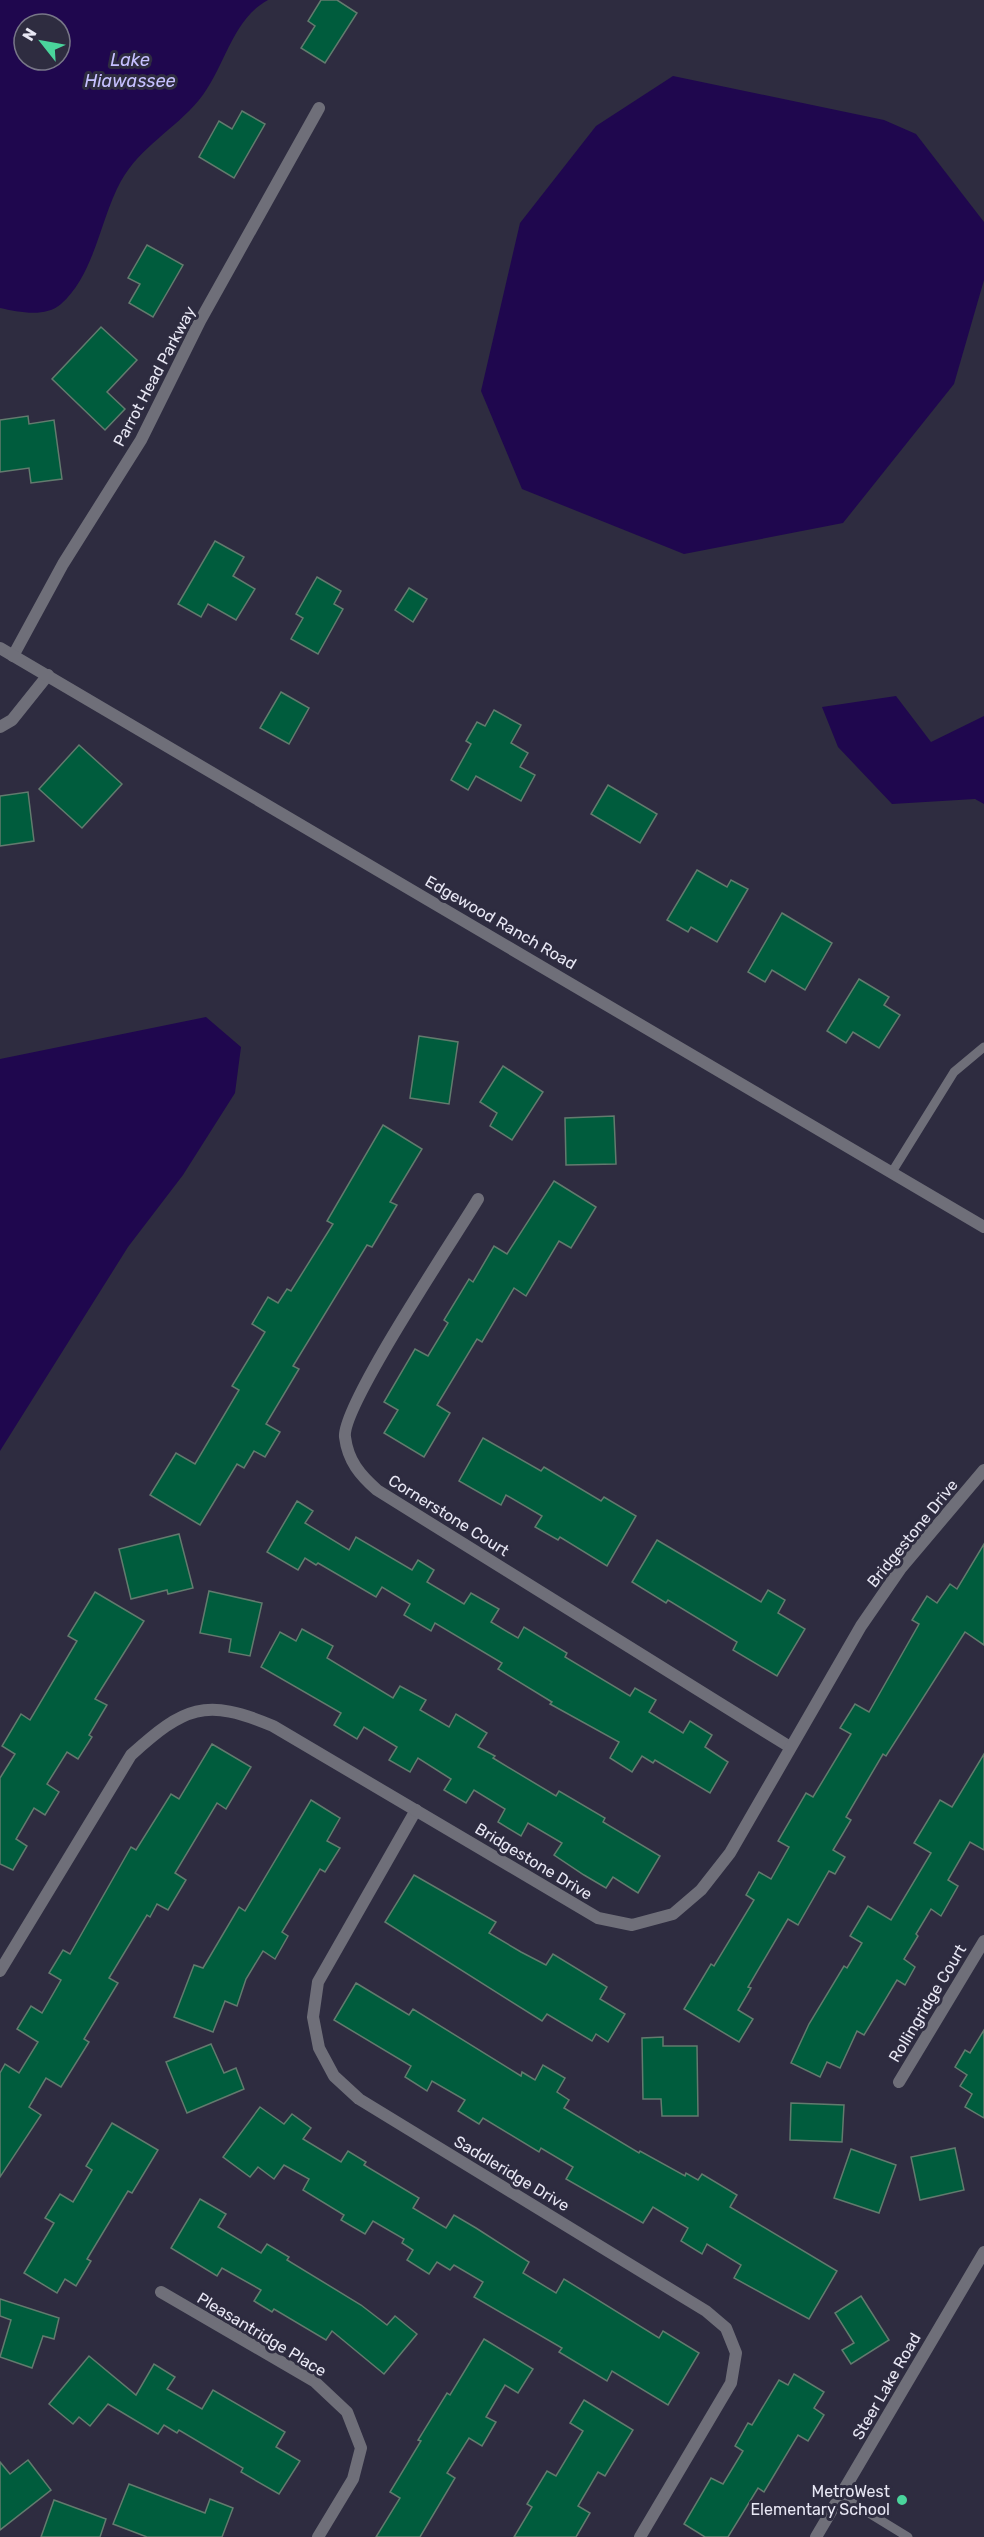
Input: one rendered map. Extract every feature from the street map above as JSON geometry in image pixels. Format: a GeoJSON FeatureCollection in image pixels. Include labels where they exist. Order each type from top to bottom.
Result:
{"type":"FeatureCollection","features":[{"type":"Feature","properties":{"kind":"street","name":"Parrot Head Parkway"},"geometry":{"type":"LineString","coordinates":[[13,656],[63,564],[141,440],[200,321],[319,108]]}},
{"type":"Feature","properties":{"kind":"street","name":"Edgewood Ranch Road"},"geometry":{"type":"LineString","coordinates":[[0,648],[984,1227]]}},
{"type":"Feature","properties":{"kind":"street"},"geometry":{"type":"LineString","coordinates":[[0,727],[12,720],[48,675]]}},
{"type":"Feature","properties":{"kind":"street","name":"Cornerstone Court"},"geometry":{"type":"LineString","coordinates":[[478,1199],[357,1396],[344,1435],[354,1469],[377,1490],[790,1747]]}},
{"type":"Feature","properties":{"kind":"street","name":"Bridgestone Drive"},"geometry":{"type":"LineString","coordinates":[[0,1971],[131,1755],[160,1729],[202,1708],[241,1712],[273,1726],[598,1918],[632,1925],[673,1914],[701,1890],[730,1853],[861,1626],[901,1568],[984,1470]]}},
{"type":"Feature","properties":{"kind":"street","name":"Saddleridge Drive"},"geometry":{"type":"LineString","coordinates":[[416,1810],[318,1982],[313,2017],[319,2048],[334,2076],[358,2099],[706,2311],[726,2328],[736,2353],[731,2384],[640,2537]]}},
{"type":"Feature","properties":{"kind":"street","name":"Rollingridge Court"},"geometry":{"type":"LineString","coordinates":[[899,2082],[984,1941]]}},
{"type":"Feature","properties":{"kind":"street","name":"Steer Lake Road"},"geometry":{"type":"LineString","coordinates":[[816,2537],[984,2252]]}},
{"type":"Feature","properties":{"kind":"street","name":"Pleasantridge Place"},"geometry":{"type":"LineString","coordinates":[[161,2292],[314,2381],[347,2412],[361,2448],[353,2479],[318,2537]]}},
{"type":"Feature","properties":{"kind":"lane"},"geometry":{"type":"LineString","coordinates":[[892,1172],[954,1072],[984,1047]]}},
{"type":"Feature","properties":{"kind":"lane"},"geometry":{"type":"LineString","coordinates":[[841,2496],[908,2537]]}},
{"type":"Feature","properties":{"kind":"water","name":"Lake Hiawassee"},"geometry":{"type":"Polygon","coordinates":[[[0,0],[268,0],[245,20],[208,88],[199,100],[129,169],[114,196],[89,262],[72,292],[61,304],[47,311],[32,313],[0,308],[0,0]]]}},
{"type":"Feature","properties":{"kind":"water"},"geometry":{"type":"Polygon","coordinates":[[[673,76],[884,120],[916,134],[984,222],[984,280],[954,384],[843,523],[684,554],[522,489],[481,391],[520,223],[596,126],[673,76]]]}},
{"type":"Feature","properties":{"kind":"water"},"geometry":{"type":"Polygon","coordinates":[[[896,696],[931,742],[984,716],[984,804],[975,799],[892,804],[838,747],[822,707],[896,696]]]}},
{"type":"Feature","properties":{"kind":"water"},"geometry":{"type":"Polygon","coordinates":[[[206,1017],[241,1047],[235,1093],[183,1175],[128,1247],[0,1451],[0,1059],[206,1017]]]}},
{"type":"Feature","properties":{"kind":"building"},"geometry":{"type":"Polygon","coordinates":[[[321,0],[337,0],[357,13],[325,63],[301,48],[315,26],[308,21],[321,0]]]}},
{"type":"Feature","properties":{"kind":"building"},"geometry":{"type":"Polygon","coordinates":[[[242,111],[265,124],[234,178],[199,157],[219,121],[232,129],[242,111]]]}},
{"type":"Feature","properties":{"kind":"building"},"geometry":{"type":"Polygon","coordinates":[[[147,245],[183,265],[153,317],[129,303],[140,284],[128,278],[147,245]]]}},
{"type":"Feature","properties":{"kind":"building"},"geometry":{"type":"Polygon","coordinates":[[[101,327],[137,360],[107,392],[125,409],[105,430],[52,379],[101,327]]]}},
{"type":"Feature","properties":{"kind":"building"},"geometry":{"type":"Polygon","coordinates":[[[28,416],[29,424],[54,420],[62,479],[31,483],[29,468],[0,472],[0,420],[28,416]]]}},
{"type":"Feature","properties":{"kind":"building"},"geometry":{"type":"Polygon","coordinates":[[[215,541],[244,557],[233,576],[255,589],[236,620],[208,604],[201,617],[178,604],[215,541]]]}},
{"type":"Feature","properties":{"kind":"building"},"geometry":{"type":"Polygon","coordinates":[[[317,577],[341,591],[334,604],[343,609],[318,654],[291,639],[303,618],[296,614],[317,577]]]}},
{"type":"Feature","properties":{"kind":"building"},"geometry":{"type":"Polygon","coordinates":[[[409,588],[427,599],[413,622],[395,610],[409,588]]]}},
{"type":"Feature","properties":{"kind":"building"},"geometry":{"type":"Polygon","coordinates":[[[281,692],[309,708],[289,744],[260,728],[281,692]]]}},
{"type":"Feature","properties":{"kind":"building"},"geometry":{"type":"Polygon","coordinates":[[[494,710],[521,725],[511,743],[528,753],[520,767],[535,775],[521,801],[476,776],[468,790],[451,780],[471,744],[466,741],[477,722],[485,726],[494,710]]]}},
{"type":"Feature","properties":{"kind":"building"},"geometry":{"type":"Polygon","coordinates":[[[79,745],[122,784],[82,828],[39,789],[79,745]]]}},
{"type":"Feature","properties":{"kind":"building"},"geometry":{"type":"Polygon","coordinates":[[[608,785],[657,814],[640,843],[591,814],[608,785]]]}},
{"type":"Feature","properties":{"kind":"building"},"geometry":{"type":"Polygon","coordinates":[[[28,792],[34,841],[0,846],[0,796],[28,792]]]}},
{"type":"Feature","properties":{"kind":"building"},"geometry":{"type":"Polygon","coordinates":[[[697,870],[727,887],[731,880],[748,889],[717,942],[691,927],[688,932],[667,920],[697,870]]]}},
{"type":"Feature","properties":{"kind":"building"},"geometry":{"type":"Polygon","coordinates":[[[782,913],[832,943],[805,990],[772,970],[765,982],[748,972],[782,913]]]}},
{"type":"Feature","properties":{"kind":"building"},"geometry":{"type":"Polygon","coordinates":[[[859,979],[889,997],[884,1005],[900,1015],[879,1048],[853,1032],[846,1043],[827,1031],[859,979]]]}},
{"type":"Feature","properties":{"kind":"building"},"geometry":{"type":"Polygon","coordinates":[[[419,1036],[458,1042],[449,1104],[410,1098],[419,1036]]]}},
{"type":"Feature","properties":{"kind":"building"},"geometry":{"type":"Polygon","coordinates":[[[503,1066],[543,1092],[512,1140],[490,1126],[497,1113],[480,1102],[503,1066]]]}},
{"type":"Feature","properties":{"kind":"building"},"geometry":{"type":"Polygon","coordinates":[[[614,1116],[616,1164],[566,1165],[565,1118],[614,1116]]]}},
{"type":"Feature","properties":{"kind":"building"},"geometry":{"type":"Polygon","coordinates":[[[383,1125],[422,1149],[390,1202],[397,1205],[372,1247],[367,1245],[293,1366],[299,1369],[266,1424],[280,1432],[265,1457],[254,1451],[244,1468],[237,1464],[200,1525],[150,1495],[176,1453],[195,1464],[239,1390],[232,1386],[265,1332],[252,1324],[268,1297],[278,1303],[287,1289],[291,1291],[333,1224],[327,1221],[383,1125]]]}},
{"type":"Feature","properties":{"kind":"building"},"geometry":{"type":"Polygon","coordinates":[[[554,1181],[596,1207],[571,1248],[559,1241],[526,1296],[514,1288],[482,1342],[477,1339],[437,1405],[450,1413],[424,1457],[384,1433],[398,1410],[384,1402],[415,1349],[428,1356],[448,1323],[444,1320],[469,1279],[473,1282],[494,1246],[507,1254],[554,1181]]]}},
{"type":"Feature","properties":{"kind":"building"},"geometry":{"type":"Polygon","coordinates":[[[483,1438],[541,1471],[544,1467],[601,1501],[604,1497],[636,1516],[607,1566],[560,1537],[558,1540],[535,1527],[542,1516],[506,1495],[501,1505],[459,1481],[483,1438]]]}},
{"type":"Feature","properties":{"kind":"building"},"geometry":{"type":"Polygon","coordinates":[[[297,1501],[313,1511],[305,1523],[349,1550],[356,1537],[412,1570],[418,1560],[434,1570],[427,1582],[464,1604],[471,1593],[499,1609],[491,1622],[518,1638],[524,1627],[567,1653],[565,1657],[630,1696],[635,1688],[656,1700],[649,1712],[683,1733],[690,1721],[712,1735],[705,1747],[728,1762],[710,1793],[655,1760],[653,1763],[642,1756],[632,1772],[610,1758],[619,1742],[550,1704],[552,1702],[498,1669],[502,1663],[435,1623],[431,1631],[404,1615],[410,1604],[382,1587],[376,1597],[318,1563],[316,1565],[305,1558],[298,1570],[267,1552],[297,1501]]]}},
{"type":"Feature","properties":{"kind":"building"},"geometry":{"type":"Polygon","coordinates":[[[179,1534],[193,1588],[168,1594],[167,1590],[131,1599],[119,1549],[179,1534]]]}},
{"type":"Feature","properties":{"kind":"building"},"geometry":{"type":"Polygon","coordinates":[[[657,1540],[761,1602],[768,1590],[785,1600],[778,1613],[805,1629],[777,1676],[733,1650],[737,1642],[668,1600],[666,1603],[632,1582],[657,1540]]]}},
{"type":"Feature","properties":{"kind":"building"},"geometry":{"type":"Polygon","coordinates":[[[984,1544],[984,1645],[965,1632],[886,1756],[883,1754],[846,1817],[851,1820],[833,1850],[845,1857],[835,1874],[829,1871],[798,1925],[788,1919],[748,1987],[751,1988],[738,2010],[753,2019],[739,2042],[684,2009],[711,1964],[714,1966],[754,1900],[746,1895],[759,1872],[771,1879],[789,1847],[778,1841],[806,1793],[813,1797],[851,1734],[840,1728],[855,1704],[869,1712],[919,1624],[912,1620],[927,1596],[937,1603],[950,1584],[957,1589],[984,1544]]]}},
{"type":"Feature","properties":{"kind":"building"},"geometry":{"type":"Polygon","coordinates":[[[209,1591],[262,1603],[250,1656],[229,1652],[231,1639],[200,1633],[209,1591]]]}},
{"type":"Feature","properties":{"kind":"building"},"geometry":{"type":"Polygon","coordinates":[[[95,1592],[144,1621],[95,1699],[107,1705],[89,1735],[92,1737],[78,1759],[67,1752],[47,1784],[59,1792],[45,1815],[34,1808],[16,1839],[27,1846],[13,1870],[0,1864],[0,1778],[15,1754],[2,1746],[21,1714],[30,1720],[77,1641],[68,1636],[95,1592]]]}},
{"type":"Feature","properties":{"kind":"building"},"geometry":{"type":"Polygon","coordinates":[[[302,1629],[333,1646],[327,1658],[393,1698],[400,1686],[426,1700],[420,1710],[449,1727],[456,1714],[487,1733],[478,1747],[495,1756],[493,1758],[556,1796],[559,1791],[605,1818],[603,1822],[660,1856],[638,1893],[613,1877],[606,1888],[584,1875],[554,1855],[562,1843],[528,1823],[521,1836],[498,1822],[505,1809],[474,1790],[466,1803],[444,1790],[451,1779],[418,1758],[410,1772],[389,1760],[397,1747],[364,1727],[357,1739],[334,1725],[341,1713],[261,1667],[280,1632],[296,1641],[302,1629]]]}},
{"type":"Feature","properties":{"kind":"building"},"geometry":{"type":"Polygon","coordinates":[[[212,1744],[251,1767],[226,1809],[217,1803],[175,1873],[186,1880],[168,1910],[157,1904],[150,1917],[147,1915],[109,1978],[118,1983],[84,2039],[89,2042],[61,2087],[46,2078],[29,2107],[41,2115],[0,2177],[0,2073],[5,2064],[19,2073],[38,2042],[17,2029],[31,2006],[42,2013],[61,1980],[49,1973],[63,1950],[70,1954],[131,1847],[136,1850],[171,1794],[179,1799],[212,1744]]]}},
{"type":"Feature","properties":{"kind":"building"},"geometry":{"type":"Polygon","coordinates":[[[984,1754],[984,1850],[970,1842],[948,1880],[958,1886],[941,1916],[931,1909],[916,1934],[918,1936],[904,1959],[915,1967],[905,1985],[897,1980],[864,2035],[857,2031],[840,2068],[827,2062],[820,2077],[791,2063],[809,2024],[844,1966],[847,1968],[862,1943],[850,1936],[868,1906],[891,1920],[931,1853],[914,1843],[940,1800],[952,1807],[984,1754]]]}},
{"type":"Feature","properties":{"kind":"building"},"geometry":{"type":"Polygon","coordinates":[[[311,1800],[340,1818],[327,1841],[340,1848],[325,1872],[320,1869],[282,1932],[288,1936],[275,1959],[263,1951],[246,1979],[237,2006],[225,2001],[213,2032],[174,2017],[194,1965],[203,1968],[239,1907],[245,1911],[311,1800]]]}},
{"type":"Feature","properties":{"kind":"building"},"geometry":{"type":"Polygon","coordinates":[[[414,1875],[496,1922],[489,1933],[521,1952],[546,1965],[553,1954],[607,1987],[600,1999],[625,2014],[608,2042],[596,2034],[592,2041],[547,2014],[542,2021],[385,1922],[414,1875]]]}},
{"type":"Feature","properties":{"kind":"building"},"geometry":{"type":"Polygon","coordinates":[[[356,1983],[409,2015],[413,2009],[521,2076],[522,2072],[535,2080],[543,2065],[565,2078],[557,2092],[569,2100],[564,2108],[639,2153],[640,2151],[685,2176],[686,2173],[698,2180],[702,2174],[737,2195],[730,2207],[837,2271],[809,2319],[734,2278],[741,2265],[707,2244],[702,2254],[681,2241],[688,2228],[653,2207],[643,2223],[566,2179],[573,2167],[541,2148],[539,2152],[483,2118],[479,2124],[458,2111],[465,2100],[432,2081],[427,2091],[405,2077],[411,2066],[334,2020],[356,1983]]]}},
{"type":"Feature","properties":{"kind":"building"},"geometry":{"type":"Polygon","coordinates":[[[984,2030],[984,2118],[965,2107],[972,2094],[960,2086],[967,2075],[955,2067],[965,2050],[970,2053],[984,2030]]]}},
{"type":"Feature","properties":{"kind":"building"},"geometry":{"type":"Polygon","coordinates":[[[663,2037],[663,2046],[697,2046],[698,2116],[662,2116],[661,2099],[643,2099],[642,2038],[663,2037]]]}},
{"type":"Feature","properties":{"kind":"building"},"geometry":{"type":"Polygon","coordinates":[[[211,2044],[224,2073],[236,2068],[244,2089],[187,2113],[166,2062],[211,2044]]]}},
{"type":"Feature","properties":{"kind":"building"},"geometry":{"type":"Polygon","coordinates":[[[791,2103],[844,2105],[842,2142],[790,2140],[791,2103]]]}},
{"type":"Feature","properties":{"kind":"building"},"geometry":{"type":"Polygon","coordinates":[[[260,2107],[284,2124],[292,2114],[311,2128],[303,2139],[341,2162],[348,2151],[366,2162],[364,2165],[419,2198],[413,2208],[446,2228],[454,2215],[476,2228],[529,2262],[523,2273],[556,2293],[564,2279],[659,2338],[663,2331],[699,2353],[668,2405],[612,2371],[607,2381],[559,2352],[562,2348],[474,2297],[483,2282],[454,2265],[450,2270],[437,2262],[429,2274],[407,2260],[413,2250],[402,2243],[404,2239],[373,2221],[365,2234],[341,2220],[344,2215],[303,2190],[309,2179],[284,2165],[274,2179],[258,2167],[250,2177],[223,2157],[260,2107]]]}},
{"type":"Feature","properties":{"kind":"building"},"geometry":{"type":"Polygon","coordinates":[[[112,2123],[158,2150],[132,2193],[128,2191],[87,2259],[91,2261],[76,2286],[65,2279],[57,2293],[24,2273],[54,2223],[45,2218],[60,2194],[73,2202],[92,2170],[86,2166],[112,2123]]]}},
{"type":"Feature","properties":{"kind":"building"},"geometry":{"type":"Polygon","coordinates":[[[955,2148],[964,2190],[920,2200],[911,2157],[955,2148]]]}},
{"type":"Feature","properties":{"kind":"building"},"geometry":{"type":"Polygon","coordinates":[[[851,2149],[896,2165],[879,2213],[834,2198],[851,2149]]]}},
{"type":"Feature","properties":{"kind":"building"},"geometry":{"type":"Polygon","coordinates":[[[200,2199],[226,2214],[218,2227],[261,2253],[267,2244],[289,2257],[287,2260],[361,2305],[387,2325],[395,2316],[417,2334],[384,2374],[332,2331],[326,2340],[274,2309],[272,2312],[254,2301],[261,2290],[222,2268],[217,2276],[171,2248],[200,2199]]]}},
{"type":"Feature","properties":{"kind":"building"},"geometry":{"type":"Polygon","coordinates":[[[861,2296],[889,2340],[851,2364],[842,2350],[854,2343],[835,2313],[861,2296]]]}},
{"type":"Feature","properties":{"kind":"building"},"geometry":{"type":"Polygon","coordinates":[[[0,2299],[59,2318],[54,2339],[43,2336],[32,2368],[0,2357],[11,2320],[0,2316],[0,2299]]]}},
{"type":"Feature","properties":{"kind":"building"},"geometry":{"type":"Polygon","coordinates":[[[484,2339],[533,2369],[518,2393],[505,2385],[486,2417],[496,2422],[482,2446],[469,2438],[447,2473],[455,2478],[420,2537],[376,2537],[400,2498],[390,2492],[421,2441],[418,2440],[447,2393],[450,2395],[484,2339]]]}},
{"type":"Feature","properties":{"kind":"building"},"geometry":{"type":"Polygon","coordinates":[[[89,2356],[136,2395],[154,2364],[175,2377],[167,2389],[202,2409],[213,2390],[285,2432],[276,2447],[300,2461],[279,2494],[241,2472],[243,2468],[179,2430],[177,2433],[164,2425],[158,2434],[108,2404],[90,2426],[79,2417],[73,2424],[49,2404],[89,2356]]]}},
{"type":"Feature","properties":{"kind":"building"},"geometry":{"type":"Polygon","coordinates":[[[794,2374],[824,2392],[814,2408],[824,2415],[808,2441],[798,2435],[764,2492],[758,2488],[728,2537],[705,2537],[684,2524],[711,2478],[723,2484],[743,2451],[735,2446],[748,2423],[752,2425],[779,2380],[788,2385],[794,2374]]]}},
{"type":"Feature","properties":{"kind":"building"},"geometry":{"type":"Polygon","coordinates":[[[584,2400],[633,2430],[605,2476],[598,2472],[578,2506],[590,2513],[576,2537],[514,2537],[532,2507],[527,2504],[547,2471],[556,2476],[583,2431],[570,2423],[584,2400]]]}},
{"type":"Feature","properties":{"kind":"building"},"geometry":{"type":"Polygon","coordinates":[[[28,2460],[51,2490],[0,2530],[0,2462],[10,2474],[28,2460]]]}},
{"type":"Feature","properties":{"kind":"building"},"geometry":{"type":"Polygon","coordinates":[[[129,2484],[205,2513],[210,2499],[233,2508],[222,2537],[147,2537],[113,2524],[129,2484]]]}},
{"type":"Feature","properties":{"kind":"building"},"geometry":{"type":"Polygon","coordinates":[[[54,2500],[106,2519],[100,2537],[41,2537],[54,2500]]]}},
{"type":"Feature","properties":{"kind":"place","name":"MetroWest Elementary School"},"geometry":{"type":"Point","coordinates":[902,2500]}}]}
